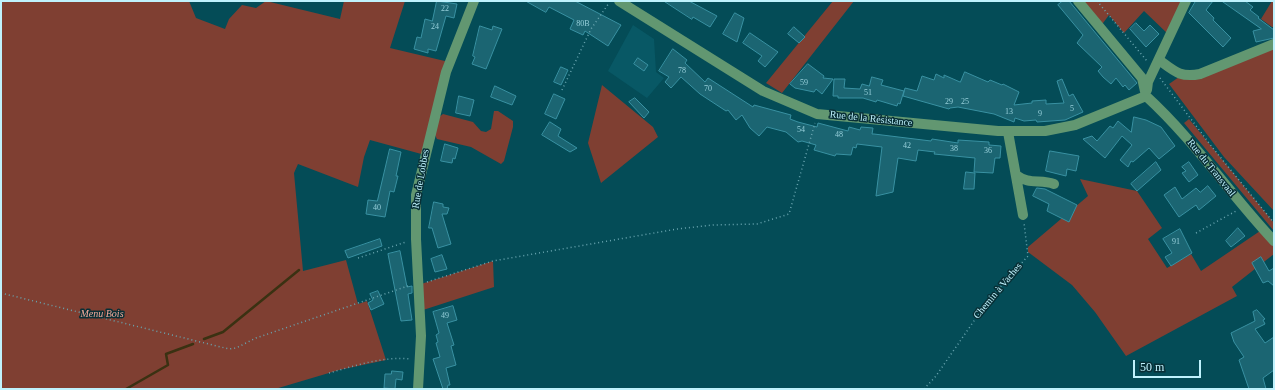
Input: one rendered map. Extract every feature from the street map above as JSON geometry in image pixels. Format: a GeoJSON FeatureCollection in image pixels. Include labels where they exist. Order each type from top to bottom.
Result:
{"type":"FeatureCollection","features":[{"type":"Feature","properties":{"kind":"street","name":"Rue de Lobbes"},"geometry":{"type":"LineString","coordinates":[[418,389],[421,360],[416,239],[416,195],[446,72],[474,1]]}},
{"type":"Feature","properties":{"kind":"street","name":"Rue de la Résistance"},"geometry":{"type":"LineString","coordinates":[[619,1],[763,91],[817,114],[1008,132],[1063,129],[1146,96]]}},
{"type":"Feature","properties":{"kind":"street"},"geometry":{"type":"LineString","coordinates":[[1078,1],[1142,78],[1146,96]]}},
{"type":"Feature","properties":{"kind":"street"},"geometry":{"type":"LineString","coordinates":[[1146,96],[1148,82],[1186,1]]}},
{"type":"Feature","properties":{"kind":"street"},"geometry":{"type":"LineString","coordinates":[[1159,60],[1180,75],[1190,76],[1274,44]]}},
{"type":"Feature","properties":{"kind":"street","name":"Rue du Transvaal"},"geometry":{"type":"LineString","coordinates":[[1146,96],[1178,127],[1243,207],[1274,241]]}},
{"type":"Feature","properties":{"kind":"street"},"geometry":{"type":"LineString","coordinates":[[1008,132],[1023,215]]}},
{"type":"Feature","properties":{"kind":"street"},"geometry":{"type":"LineString","coordinates":[[1016,175],[1026,182],[1040,181],[1054,184]]}},
{"type":"Feature","properties":{"kind":"path"},"geometry":{"type":"LineString","coordinates":[[562,90],[588,34],[610,1]]}},
{"type":"Feature","properties":{"kind":"path"},"geometry":{"type":"LineString","coordinates":[[1097,1],[1154,70],[1212,147],[1274,223]]}},
{"type":"Feature","properties":{"kind":"path"},"geometry":{"type":"LineString","coordinates":[[1,293],[229,349],[236,348],[256,338],[411,285],[418,285],[493,261],[677,229],[713,225],[757,224],[789,214],[817,114]]}},
{"type":"Feature","properties":{"kind":"path"},"geometry":{"type":"LineString","coordinates":[[1196,233],[1243,207]]}},
{"type":"Feature","properties":{"kind":"path","name":"Chemin à Vaches"},"geometry":{"type":"LineString","coordinates":[[924,389],[936,376],[987,302],[1028,256],[1023,215]]}},
{"type":"Feature","properties":{"kind":"path"},"geometry":{"type":"LineString","coordinates":[[358,258],[416,239]]}},
{"type":"Feature","properties":{"kind":"path"},"geometry":{"type":"LineString","coordinates":[[329,373],[397,358],[421,360]]}},
{"type":"Feature","properties":{"kind":"shaded area"},"geometry":{"type":"Polygon","coordinates":[[[633,25],[654,39],[656,72],[664,78],[647,98],[608,71],[633,25]]]}},
{"type":"Feature","properties":{"kind":"green space","name":"Menu Bois"},"geometry":{"type":"Polygon","coordinates":[[[1,1],[189,1],[196,18],[225,29],[229,19],[242,5],[256,8],[266,1],[340,19],[344,1],[405,1],[390,48],[449,62],[425,155],[370,140],[364,157],[358,187],[298,164],[294,173],[303,271],[346,260],[358,304],[367,301],[386,360],[339,370],[275,389],[1,389],[1,1]]]}},
{"type":"Feature","properties":{"kind":"green space"},"geometry":{"type":"Polygon","coordinates":[[[833,1],[854,1],[782,93],[766,83],[833,1]]]}},
{"type":"Feature","properties":{"kind":"green space"},"geometry":{"type":"Polygon","coordinates":[[[1078,1],[1186,1],[1169,35],[1144,11],[1124,33],[1109,15],[1100,27],[1078,1]]]}},
{"type":"Feature","properties":{"kind":"green space"},"geometry":{"type":"Polygon","coordinates":[[[1272,1],[1274,1],[1274,27],[1261,19],[1272,1]]]}},
{"type":"Feature","properties":{"kind":"green space"},"geometry":{"type":"Polygon","coordinates":[[[1274,48],[1274,211],[1224,157],[1169,84],[1179,77],[1274,48]]]}},
{"type":"Feature","properties":{"kind":"green space"},"geometry":{"type":"Polygon","coordinates":[[[602,85],[653,127],[658,137],[601,183],[588,143],[602,85]]]}},
{"type":"Feature","properties":{"kind":"green space"},"geometry":{"type":"Polygon","coordinates":[[[494,111],[498,111],[513,121],[513,127],[504,161],[501,164],[471,147],[437,139],[435,135],[438,118],[443,114],[473,122],[481,131],[486,132],[491,129],[494,111]]]}},
{"type":"Feature","properties":{"kind":"green space"},"geometry":{"type":"Polygon","coordinates":[[[1189,119],[1274,223],[1274,231],[1184,123],[1189,119]]]}},
{"type":"Feature","properties":{"kind":"green space"},"geometry":{"type":"Polygon","coordinates":[[[1080,179],[1137,191],[1162,228],[1148,239],[1167,268],[1191,254],[1201,271],[1263,229],[1274,241],[1274,254],[1232,287],[1237,296],[1126,356],[1095,312],[1072,285],[1028,252],[1028,247],[1088,196],[1080,179]]]}},
{"type":"Feature","properties":{"kind":"green space"},"geometry":{"type":"Polygon","coordinates":[[[493,261],[494,287],[420,311],[418,285],[493,261]]]}},
{"type":"Feature","properties":{"kind":"building"},"geometry":{"type":"Polygon","coordinates":[[[437,1],[457,4],[454,18],[446,16],[436,51],[428,49],[428,53],[414,49],[417,37],[421,38],[425,19],[432,21],[437,1]]]}},
{"type":"Feature","properties":{"kind":"building"},"geometry":{"type":"Polygon","coordinates":[[[526,1],[575,1],[621,25],[608,46],[585,31],[583,35],[570,29],[574,20],[549,7],[546,12],[526,1]]]}},
{"type":"Feature","properties":{"kind":"building"},"geometry":{"type":"Polygon","coordinates":[[[664,1],[689,1],[717,16],[710,27],[693,17],[692,19],[664,1]]]}},
{"type":"Feature","properties":{"kind":"building"},"geometry":{"type":"Polygon","coordinates":[[[1063,1],[1069,1],[1137,83],[1129,90],[1125,85],[1123,87],[1116,78],[1111,84],[1103,77],[1098,71],[1102,67],[1077,43],[1083,35],[1058,5],[1063,1]]]}},
{"type":"Feature","properties":{"kind":"building"},"geometry":{"type":"Polygon","coordinates":[[[1196,1],[1213,1],[1206,10],[1214,18],[1213,20],[1231,38],[1223,47],[1189,13],[1196,1]]]}},
{"type":"Feature","properties":{"kind":"building"},"geometry":{"type":"Polygon","coordinates":[[[1222,1],[1245,1],[1253,7],[1250,10],[1259,17],[1258,18],[1274,30],[1274,38],[1256,42],[1253,31],[1261,29],[1222,1]]]}},
{"type":"Feature","properties":{"kind":"building"},"geometry":{"type":"Polygon","coordinates":[[[735,13],[744,18],[737,42],[723,34],[735,13]]]}},
{"type":"Feature","properties":{"kind":"building"},"geometry":{"type":"Polygon","coordinates":[[[1136,23],[1144,31],[1150,25],[1159,34],[1146,47],[1130,29],[1136,23]]]}},
{"type":"Feature","properties":{"kind":"building"},"geometry":{"type":"Polygon","coordinates":[[[480,26],[492,30],[493,26],[502,29],[486,69],[472,64],[475,57],[473,56],[480,26]]]}},
{"type":"Feature","properties":{"kind":"building"},"geometry":{"type":"Polygon","coordinates":[[[794,27],[805,37],[799,43],[788,34],[794,27]]]}},
{"type":"Feature","properties":{"kind":"building"},"geometry":{"type":"Polygon","coordinates":[[[750,33],[778,52],[765,67],[758,61],[762,56],[743,43],[750,33]]]}},
{"type":"Feature","properties":{"kind":"building"},"geometry":{"type":"Polygon","coordinates":[[[673,49],[687,60],[685,63],[705,82],[708,78],[753,107],[754,105],[791,115],[790,119],[798,122],[817,127],[818,123],[848,131],[849,127],[860,130],[861,127],[873,128],[872,134],[931,141],[932,139],[958,143],[958,140],[989,142],[989,145],[1001,146],[1000,158],[995,158],[993,173],[974,172],[975,158],[934,154],[935,152],[918,150],[916,161],[898,158],[893,192],[876,196],[882,147],[857,144],[856,148],[853,147],[851,155],[836,154],[835,156],[814,150],[816,145],[802,141],[798,142],[786,132],[767,127],[759,136],[750,128],[742,115],[736,120],[728,110],[726,111],[700,94],[681,77],[671,88],[665,82],[669,77],[659,71],[673,49]]]}},
{"type":"Feature","properties":{"kind":"building"},"geometry":{"type":"Polygon","coordinates":[[[638,58],[648,65],[644,71],[634,64],[638,58]]]}},
{"type":"Feature","properties":{"kind":"building"},"geometry":{"type":"Polygon","coordinates":[[[808,64],[824,76],[823,78],[833,79],[822,94],[816,89],[814,92],[795,88],[790,84],[808,64]]]}},
{"type":"Feature","properties":{"kind":"building"},"geometry":{"type":"Polygon","coordinates":[[[561,67],[568,70],[561,85],[554,82],[561,67]]]}},
{"type":"Feature","properties":{"kind":"building"},"geometry":{"type":"Polygon","coordinates":[[[965,72],[988,82],[990,80],[1002,85],[1003,84],[1019,92],[1014,105],[1046,100],[1046,104],[1064,103],[1057,81],[1062,79],[1069,96],[1073,94],[1083,112],[1065,120],[1037,122],[1036,120],[1024,121],[1015,118],[1014,122],[994,114],[958,107],[949,109],[903,96],[905,88],[917,91],[922,76],[934,80],[936,74],[944,78],[944,75],[960,82],[965,72]]]}},
{"type":"Feature","properties":{"kind":"building"},"geometry":{"type":"Polygon","coordinates":[[[872,77],[883,80],[881,85],[904,91],[900,104],[898,103],[897,106],[877,100],[876,102],[863,98],[838,98],[838,96],[833,96],[834,79],[845,79],[844,88],[860,89],[862,84],[869,86],[872,77]]]}},
{"type":"Feature","properties":{"kind":"building"},"geometry":{"type":"Polygon","coordinates":[[[495,86],[516,96],[512,105],[491,97],[495,86]]]}},
{"type":"Feature","properties":{"kind":"building"},"geometry":{"type":"Polygon","coordinates":[[[554,94],[565,99],[556,119],[545,114],[554,94]]]}},
{"type":"Feature","properties":{"kind":"building"},"geometry":{"type":"Polygon","coordinates":[[[459,96],[474,100],[470,116],[456,113],[459,96]]]}},
{"type":"Feature","properties":{"kind":"building"},"geometry":{"type":"Polygon","coordinates":[[[635,98],[649,112],[644,118],[629,102],[635,98]]]}},
{"type":"Feature","properties":{"kind":"building"},"geometry":{"type":"Polygon","coordinates":[[[1134,117],[1146,120],[1161,127],[1175,146],[1159,159],[1149,148],[1133,162],[1131,161],[1128,167],[1120,160],[1132,145],[1122,136],[1105,158],[1083,139],[1092,136],[1097,141],[1110,126],[1113,128],[1118,121],[1131,132],[1134,117]]]}},
{"type":"Feature","properties":{"kind":"building"},"geometry":{"type":"Polygon","coordinates":[[[550,122],[561,129],[558,136],[577,148],[570,152],[542,135],[550,122]]]}},
{"type":"Feature","properties":{"kind":"building"},"geometry":{"type":"Polygon","coordinates":[[[445,144],[458,148],[455,159],[453,158],[452,163],[441,161],[445,144]]]}},
{"type":"Feature","properties":{"kind":"building"},"geometry":{"type":"Polygon","coordinates":[[[390,149],[401,152],[396,176],[398,176],[394,192],[390,191],[385,217],[366,214],[368,200],[377,201],[390,149]]]}},
{"type":"Feature","properties":{"kind":"building"},"geometry":{"type":"Polygon","coordinates":[[[1050,151],[1079,156],[1076,171],[1067,169],[1066,176],[1046,171],[1050,151]]]}},
{"type":"Feature","properties":{"kind":"building"},"geometry":{"type":"Polygon","coordinates":[[[1156,162],[1161,170],[1137,191],[1131,184],[1156,162]]]}},
{"type":"Feature","properties":{"kind":"building"},"geometry":{"type":"Polygon","coordinates":[[[1189,162],[1198,175],[1189,182],[1182,173],[1186,171],[1182,167],[1189,162]]]}},
{"type":"Feature","properties":{"kind":"building"},"geometry":{"type":"Polygon","coordinates":[[[966,172],[975,173],[974,189],[964,189],[966,172]]]}},
{"type":"Feature","properties":{"kind":"building"},"geometry":{"type":"Polygon","coordinates":[[[1208,186],[1216,196],[1199,210],[1196,205],[1179,217],[1164,195],[1175,187],[1182,199],[1196,188],[1200,192],[1208,186]]]}},
{"type":"Feature","properties":{"kind":"building"},"geometry":{"type":"Polygon","coordinates":[[[1037,188],[1045,189],[1077,205],[1069,222],[1047,211],[1049,204],[1033,196],[1037,188]]]}},
{"type":"Feature","properties":{"kind":"building"},"geometry":{"type":"Polygon","coordinates":[[[434,202],[443,204],[443,207],[449,208],[447,214],[442,214],[451,244],[438,248],[432,228],[429,228],[434,202]]]}},
{"type":"Feature","properties":{"kind":"building"},"geometry":{"type":"Polygon","coordinates":[[[1238,228],[1245,236],[1231,247],[1226,241],[1238,228]]]}},
{"type":"Feature","properties":{"kind":"building"},"geometry":{"type":"Polygon","coordinates":[[[1180,229],[1192,253],[1171,266],[1165,257],[1172,253],[1163,239],[1180,229]]]}},
{"type":"Feature","properties":{"kind":"building"},"geometry":{"type":"Polygon","coordinates":[[[380,239],[382,246],[348,258],[345,251],[380,239]]]}},
{"type":"Feature","properties":{"kind":"building"},"geometry":{"type":"Polygon","coordinates":[[[400,251],[407,287],[412,286],[412,293],[408,294],[412,320],[401,321],[388,254],[400,251]]]}},
{"type":"Feature","properties":{"kind":"building"},"geometry":{"type":"Polygon","coordinates":[[[442,255],[447,269],[435,272],[431,259],[442,255]]]}},
{"type":"Feature","properties":{"kind":"building"},"geometry":{"type":"Polygon","coordinates":[[[1261,257],[1269,271],[1274,268],[1274,286],[1268,281],[1263,283],[1252,263],[1261,257]]]}},
{"type":"Feature","properties":{"kind":"building"},"geometry":{"type":"Polygon","coordinates":[[[378,291],[384,304],[371,310],[368,303],[373,300],[370,294],[378,291]]]}},
{"type":"Feature","properties":{"kind":"building"},"geometry":{"type":"Polygon","coordinates":[[[453,306],[457,320],[447,323],[454,345],[451,346],[456,365],[446,368],[450,385],[448,385],[447,389],[443,389],[433,359],[440,357],[436,343],[438,342],[436,335],[439,333],[433,312],[453,306]]]}},
{"type":"Feature","properties":{"kind":"building"},"geometry":{"type":"Polygon","coordinates":[[[1257,310],[1265,319],[1263,320],[1265,324],[1255,329],[1265,343],[1274,337],[1274,370],[1263,378],[1266,389],[1249,389],[1239,360],[1244,357],[1234,342],[1231,333],[1255,321],[1253,312],[1257,310]]]}},
{"type":"Feature","properties":{"kind":"building"},"geometry":{"type":"Polygon","coordinates":[[[392,371],[403,372],[402,380],[396,379],[395,389],[384,388],[385,374],[391,374],[392,371]]]}},
{"type":"Feature","properties":{"kind":"waterway"},"geometry":{"type":"LineString","coordinates":[[204,339],[223,332],[299,270]]}},
{"type":"Feature","properties":{"kind":"waterway"},"geometry":{"type":"LineString","coordinates":[[126,389],[168,365],[166,354],[193,344]]}}]}
